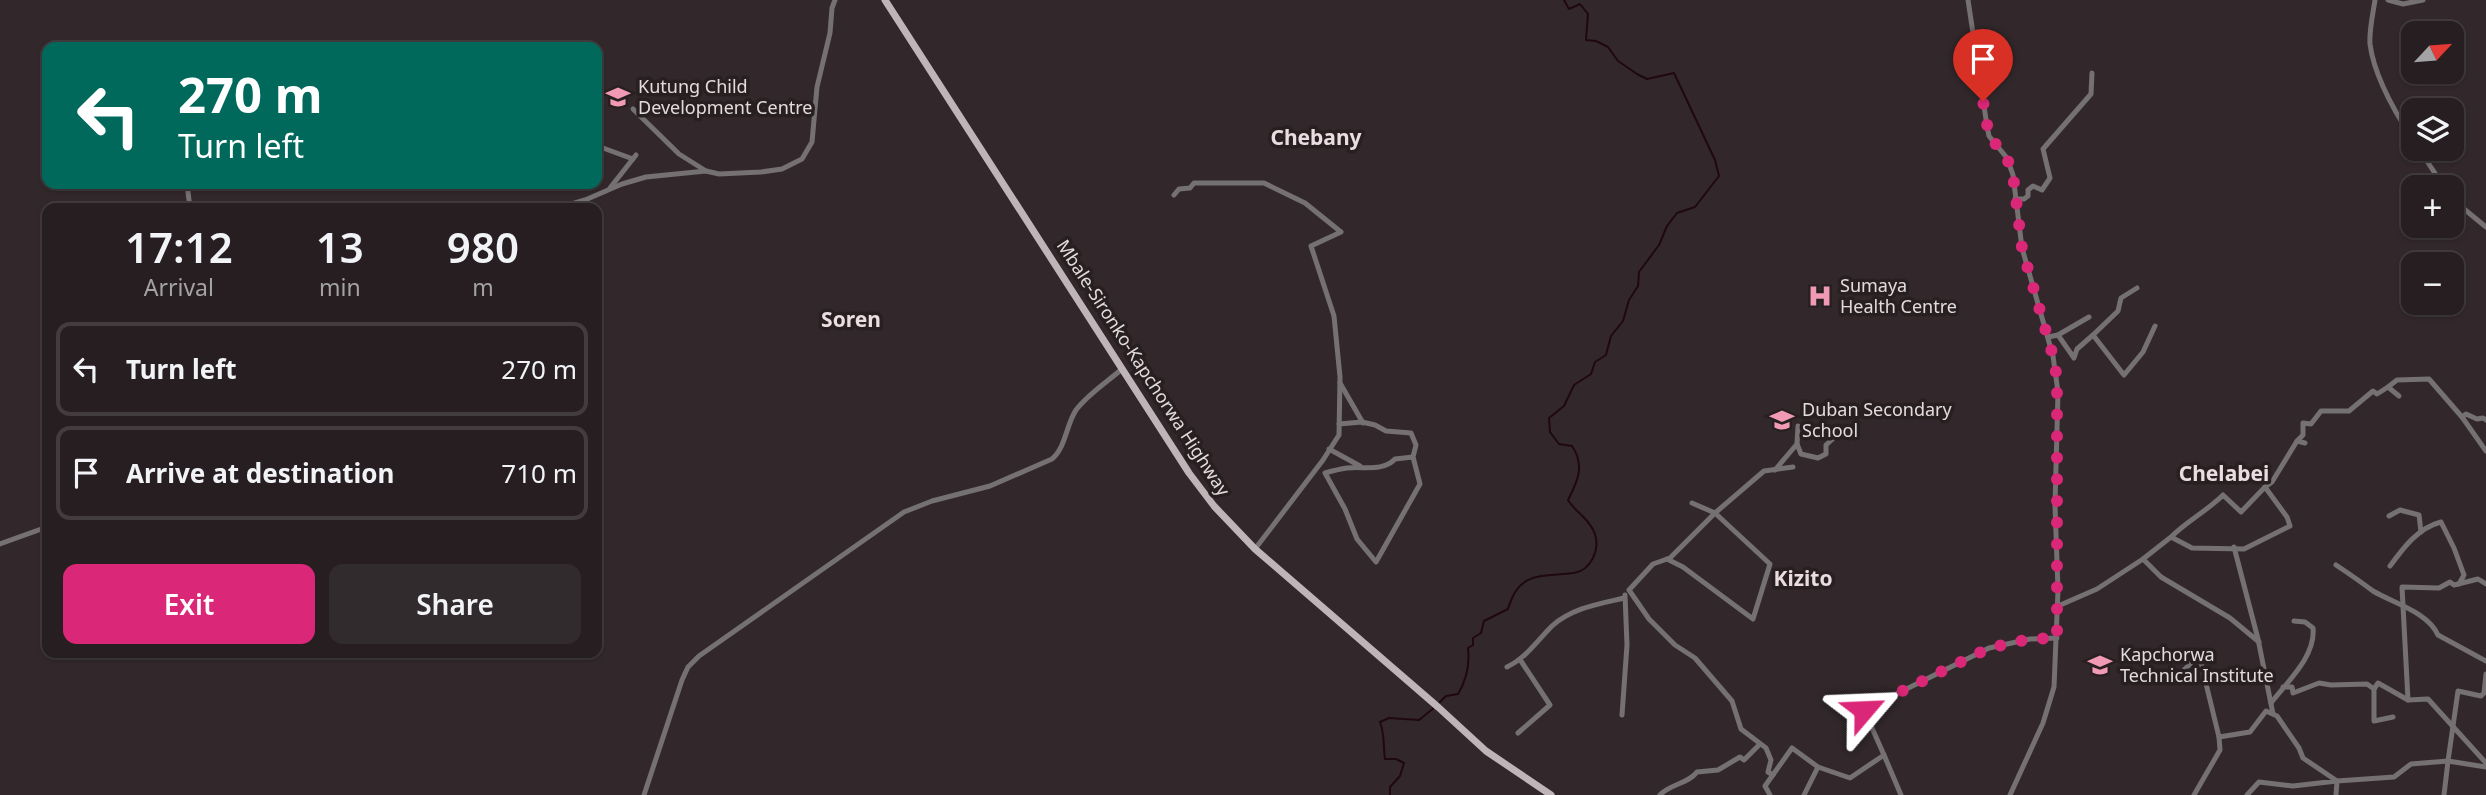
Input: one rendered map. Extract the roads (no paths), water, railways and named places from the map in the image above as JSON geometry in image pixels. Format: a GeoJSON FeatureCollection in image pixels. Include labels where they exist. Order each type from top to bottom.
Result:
{"type":"FeatureCollection","features":[{"type":"Feature","properties":{"kind":"main road","name":"Mbale-Sironko-Kapchorwa Highway"},"geometry":{"type":"LineString","coordinates":[[885,0],[1189,473],[1214,506],[1255,549],[1486,751],[1551,795]]}},
{"type":"Feature","properties":{"kind":"street"},"geometry":{"type":"LineString","coordinates":[[575,203],[646,177],[706,171],[719,174],[772,170],[790,166],[806,156],[812,142],[817,88],[835,0]]}},
{"type":"Feature","properties":{"kind":"street"},"geometry":{"type":"LineString","coordinates":[[1968,0],[1989,136],[2010,164],[2022,248],[2053,356],[2058,392],[2058,606],[2054,687],[2049,709],[2010,795]]}},
{"type":"Feature","properties":{"kind":"street"},"geometry":{"type":"LineString","coordinates":[[2375,0],[2370,41],[2374,63],[2401,121]]}},
{"type":"Feature","properties":{"kind":"street"},"geometry":{"type":"LineString","coordinates":[[2388,0],[2403,4],[2423,0]]}},
{"type":"Feature","properties":{"kind":"street"},"geometry":{"type":"LineString","coordinates":[[2015,199],[2028,196],[2028,190],[2032,186],[2042,190],[2050,178],[2043,149],[2091,94],[2092,73]]}},
{"type":"Feature","properties":{"kind":"street"},"geometry":{"type":"LineString","coordinates":[[632,109],[679,154],[706,171]]}},
{"type":"Feature","properties":{"kind":"street"},"geometry":{"type":"LineString","coordinates":[[579,203],[608,190],[635,157],[602,148]]}},
{"type":"Feature","properties":{"kind":"street"},"geometry":{"type":"LineString","coordinates":[[1174,195],[1179,190],[1190,188],[1194,183],[1264,183],[1305,203],[1341,232],[1311,246],[1334,316],[1340,383],[1339,435],[1255,549]]}},
{"type":"Feature","properties":{"kind":"street"},"geometry":{"type":"LineString","coordinates":[[2464,209],[2486,228]]}},
{"type":"Feature","properties":{"kind":"street"},"geometry":{"type":"LineString","coordinates":[[2058,335],[2074,358],[2077,349],[2118,311],[2121,298],[2137,288]]}},
{"type":"Feature","properties":{"kind":"street"},"geometry":{"type":"LineString","coordinates":[[2048,337],[2058,335],[2089,317]]}},
{"type":"Feature","properties":{"kind":"street"},"geometry":{"type":"LineString","coordinates":[[2093,335],[2124,376],[2143,352],[2155,326]]}},
{"type":"Feature","properties":{"kind":"street"},"geometry":{"type":"LineString","coordinates":[[644,795],[682,680],[688,667],[699,656],[904,512],[925,503],[990,486],[1055,457],[1076,410],[1122,369]]}},
{"type":"Feature","properties":{"kind":"street"},"geometry":{"type":"LineString","coordinates":[[2058,606],[2097,589],[2143,559],[2223,495],[2241,512],[2272,482],[2303,435],[2303,424],[2311,424],[2321,411],[2349,411],[2373,391],[2377,394],[2397,380],[2430,379],[2486,451]]}},
{"type":"Feature","properties":{"kind":"street"},"geometry":{"type":"LineString","coordinates":[[1340,383],[1363,423]]}},
{"type":"Feature","properties":{"kind":"street"},"geometry":{"type":"LineString","coordinates":[[2388,387],[2399,397]]}},
{"type":"Feature","properties":{"kind":"street"},"geometry":{"type":"LineString","coordinates":[[2462,417],[2466,414],[2486,420]]}},
{"type":"Feature","properties":{"kind":"street"},"geometry":{"type":"LineString","coordinates":[[1339,424],[1363,423],[1386,431],[1411,433],[1416,445],[1413,457],[1420,484],[1376,562],[1357,539],[1345,509],[1325,474],[1343,468],[1371,469],[1390,464],[1395,459],[1413,457]]}},
{"type":"Feature","properties":{"kind":"street"},"geometry":{"type":"LineString","coordinates":[[1798,426],[1797,444],[1801,454],[1818,458],[1826,454],[1826,445],[1837,435]]}},
{"type":"Feature","properties":{"kind":"street"},"geometry":{"type":"LineString","coordinates":[[2297,441],[2305,443]]}},
{"type":"Feature","properties":{"kind":"street"},"geometry":{"type":"LineString","coordinates":[[1774,470],[1797,444]]}},
{"type":"Feature","properties":{"kind":"street"},"geometry":{"type":"LineString","coordinates":[[1329,450],[1361,467]]}},
{"type":"Feature","properties":{"kind":"street"},"geometry":{"type":"LineString","coordinates":[[1622,715],[1627,645],[1624,598],[1629,590],[1653,564],[1667,559],[1764,471],[1793,467]]}},
{"type":"Feature","properties":{"kind":"street"},"geometry":{"type":"LineString","coordinates":[[2171,537],[2192,548],[2244,549],[2290,526],[2287,517],[2265,487]]}},
{"type":"Feature","properties":{"kind":"street"},"geometry":{"type":"LineString","coordinates":[[1667,559],[1683,567],[1754,620],[1770,565],[1715,513],[1692,503]]}},
{"type":"Feature","properties":{"kind":"street"},"geometry":{"type":"LineString","coordinates":[[2389,516],[2400,510],[2419,515],[2421,531]]}},
{"type":"Feature","properties":{"kind":"street"},"geometry":{"type":"LineString","coordinates":[[2390,566],[2409,541],[2426,526],[2441,522],[2464,575],[2459,584]]}},
{"type":"Feature","properties":{"kind":"street"},"geometry":{"type":"LineString","coordinates":[[0,544],[42,529]]}},
{"type":"Feature","properties":{"kind":"street"},"geometry":{"type":"LineString","coordinates":[[2234,547],[2259,642],[2273,714]]}},
{"type":"Feature","properties":{"kind":"street"},"geometry":{"type":"LineString","coordinates":[[2143,559],[2161,577],[2230,618],[2259,642]]}},
{"type":"Feature","properties":{"kind":"street"},"geometry":{"type":"LineString","coordinates":[[2336,565],[2376,593],[2403,604],[2435,629],[2438,635],[2486,661]]}},
{"type":"Feature","properties":{"kind":"street"},"geometry":{"type":"LineString","coordinates":[[2408,700],[2402,587],[2439,588],[2450,582],[2454,585],[2486,575]]}},
{"type":"Feature","properties":{"kind":"street"},"geometry":{"type":"LineString","coordinates":[[2478,579],[2486,584]]}},
{"type":"Feature","properties":{"kind":"street"},"geometry":{"type":"LineString","coordinates":[[1629,590],[1649,619],[1675,645],[1695,658],[1732,701],[1741,729],[1766,748],[1771,760],[1768,772],[1773,775]]}},
{"type":"Feature","properties":{"kind":"street"},"geometry":{"type":"LineString","coordinates":[[1507,667],[1521,661],[1554,624],[1580,608],[1624,598]]}},
{"type":"Feature","properties":{"kind":"street"},"geometry":{"type":"LineString","coordinates":[[2271,703],[2309,652],[2314,639],[2313,628],[2305,622],[2294,621]]}},
{"type":"Feature","properties":{"kind":"street"},"geometry":{"type":"LineString","coordinates":[[1901,795],[1864,710],[1989,648],[2030,639],[2057,638]]}},
{"type":"Feature","properties":{"kind":"street"},"geometry":{"type":"LineString","coordinates":[[2172,682],[2199,655],[2220,750],[2194,795]]}},
{"type":"Feature","properties":{"kind":"street"},"geometry":{"type":"LineString","coordinates":[[1518,733],[1550,705],[1521,661]]}},
{"type":"Feature","properties":{"kind":"street"},"geometry":{"type":"LineString","coordinates":[[2444,795],[2458,691],[2481,696],[2484,694],[2486,674]]}},
{"type":"Feature","properties":{"kind":"street"},"geometry":{"type":"LineString","coordinates":[[2283,687],[2292,687],[2293,693],[2319,683],[2367,684],[2374,689]]}},
{"type":"Feature","properties":{"kind":"street"},"geometry":{"type":"LineString","coordinates":[[2393,717],[2374,721],[2374,689],[2378,683],[2408,700],[2428,699],[2486,765]]}},
{"type":"Feature","properties":{"kind":"street"},"geometry":{"type":"LineString","coordinates":[[2219,737],[2250,732],[2266,711],[2277,716],[2299,748],[2302,758],[2337,781]]}},
{"type":"Feature","properties":{"kind":"street"},"geometry":{"type":"LineString","coordinates":[[1660,795],[1670,787],[1692,779],[1697,772],[1718,770],[1741,757],[1744,760],[1760,744]]}},
{"type":"Feature","properties":{"kind":"street"},"geometry":{"type":"LineString","coordinates":[[1770,795],[1765,786],[1792,748],[1818,767],[1850,778],[1884,755]]}},
{"type":"Feature","properties":{"kind":"street"},"geometry":{"type":"LineString","coordinates":[[2247,795],[2259,782],[2293,786],[2394,777],[2411,764],[2448,761],[2486,765]]}},
{"type":"Feature","properties":{"kind":"street"},"geometry":{"type":"LineString","coordinates":[[1804,795],[1818,767]]}},
{"type":"Feature","properties":{"kind":"street"},"geometry":{"type":"LineString","coordinates":[[2336,795],[2337,781]]}},
{"type":"Feature","properties":{"kind":"waterway"},"geometry":{"type":"LineString","coordinates":[[1439,703],[1446,696],[1458,694],[1466,677],[1468,648],[1473,645],[1473,638],[1481,633],[1484,621],[1508,609],[1518,587],[1533,578],[1580,571],[1593,558],[1595,534],[1568,500],[1579,473],[1576,453],[1572,446],[1559,444],[1550,432],[1549,418],[1564,406],[1574,385],[1591,374],[1595,362],[1606,355],[1611,336],[1623,321],[1629,300],[1638,286],[1639,272],[1659,245],[1667,226],[1677,213],[1695,207],[1719,176],[1715,160],[1674,73],[1647,79],[1637,74],[1618,61],[1608,47],[1586,40],[1588,14],[1580,4],[1569,9],[1564,0]]}},
{"type":"Feature","properties":{"kind":"waterway"},"geometry":{"type":"LineString","coordinates":[[1390,795],[1390,787],[1400,776],[1404,763],[1396,759],[1385,759],[1380,722],[1389,718],[1419,720],[1435,707]]}},
{"type":"Feature","properties":{"kind":"place","name":"Kutung Child Development Centre"},"geometry":{"type":"Point","coordinates":[618,97]}},
{"type":"Feature","properties":{"kind":"place","name":"Sumaya Health Centre"},"geometry":{"type":"Point","coordinates":[1820,296]}},
{"type":"Feature","properties":{"kind":"place","name":"Duban Secondary School"},"geometry":{"type":"Point","coordinates":[1782,420]}},
{"type":"Feature","properties":{"kind":"place","name":"Kapchorwa Technical Institute"},"geometry":{"type":"Point","coordinates":[2100,665]}},
{"type":"Feature","properties":{"kind":"district","name":"Chebany"},"geometry":{"type":"Point","coordinates":[1316,138]}},
{"type":"Feature","properties":{"kind":"district","name":"Soren"},"geometry":{"type":"Point","coordinates":[851,320]}},
{"type":"Feature","properties":{"kind":"district","name":"Chelabei"},"geometry":{"type":"Point","coordinates":[2224,474]}},
{"type":"Feature","properties":{"kind":"district","name":"Kizito"},"geometry":{"type":"Point","coordinates":[1803,579]}}]}
